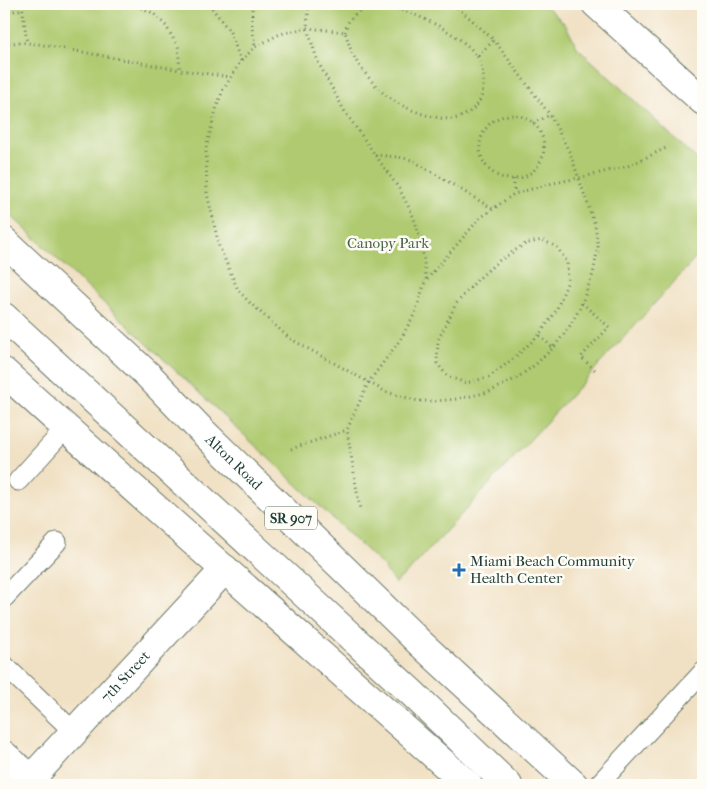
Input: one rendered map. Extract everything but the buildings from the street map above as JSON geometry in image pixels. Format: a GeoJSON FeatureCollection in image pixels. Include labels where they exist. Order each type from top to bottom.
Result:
{"type":"FeatureCollection","features":[{"type":"Feature","properties":{"kind":"main road"},"geometry":{"type":"LineString","coordinates":[[598,4],[703,101]]}},
{"type":"Feature","properties":{"kind":"main road","name":"Alton Road"},"geometry":{"type":"LineString","coordinates":[[4,241],[148,376],[200,430],[420,644],[574,785]]}},
{"type":"Feature","properties":{"kind":"main road"},"geometry":{"type":"LineString","coordinates":[[4,317],[398,680],[508,785]]}},
{"type":"Feature","properties":{"kind":"main road"},"geometry":{"type":"LineString","coordinates":[[4,372],[155,509],[468,785]]}},
{"type":"Feature","properties":{"kind":"main road","name":"7th Street"},"geometry":{"type":"LineString","coordinates":[[31,783],[74,732],[224,568]]}},
{"type":"Feature","properties":{"kind":"main road"},"geometry":{"type":"LineString","coordinates":[[4,756],[31,783]]}},
{"type":"Feature","properties":{"kind":"lane"},"geometry":{"type":"LineString","coordinates":[[18,481],[66,428]]}},
{"type":"Feature","properties":{"kind":"lane"},"geometry":{"type":"LineString","coordinates":[[4,598],[56,542]]}},
{"type":"Feature","properties":{"kind":"lane"},"geometry":{"type":"LineString","coordinates":[[4,665],[74,732]]}},
{"type":"Feature","properties":{"kind":"lane"},"geometry":{"type":"LineString","coordinates":[[598,785],[703,672]]}},
{"type":"Feature","properties":{"kind":"path"},"geometry":{"type":"LineString","coordinates":[[22,4],[27,43]]}},
{"type":"Feature","properties":{"kind":"path"},"geometry":{"type":"LineString","coordinates":[[132,4],[153,13],[166,26],[178,46],[180,70]]}},
{"type":"Feature","properties":{"kind":"path"},"geometry":{"type":"LineString","coordinates":[[209,4],[230,32],[242,60]]}},
{"type":"Feature","properties":{"kind":"path"},"geometry":{"type":"LineString","coordinates":[[252,4],[252,27],[255,48]]}},
{"type":"Feature","properties":{"kind":"path"},"geometry":{"type":"LineString","coordinates":[[309,4],[307,28],[318,62],[345,112],[400,190],[414,218],[422,247],[426,280]]}},
{"type":"Feature","properties":{"kind":"path"},"geometry":{"type":"LineString","coordinates":[[345,32],[307,28],[280,34],[255,48],[242,60],[223,90],[206,148],[207,193],[219,246],[238,290],[248,302],[290,338],[386,392],[418,401],[458,399],[489,392],[518,378],[553,348],[568,329],[582,303],[593,274],[598,247],[595,225],[570,153],[550,115],[494,40],[454,4]]}},
{"type":"Feature","properties":{"kind":"path"},"geometry":{"type":"LineString","coordinates":[[378,5],[396,7],[411,12],[448,30],[469,48],[477,57],[481,66],[484,79],[483,93],[477,106],[466,115],[450,119],[428,116],[399,104],[381,91],[369,78],[354,57],[345,32],[349,20],[365,7],[378,5]]}},
{"type":"Feature","properties":{"kind":"path"},"geometry":{"type":"LineString","coordinates":[[4,13],[23,9]]}},
{"type":"Feature","properties":{"kind":"path"},"geometry":{"type":"LineString","coordinates":[[477,57],[494,40]]}},
{"type":"Feature","properties":{"kind":"path"},"geometry":{"type":"LineString","coordinates":[[4,45],[18,42],[38,44],[180,70],[231,77]]}},
{"type":"Feature","properties":{"kind":"path"},"geometry":{"type":"LineString","coordinates":[[511,115],[523,117],[533,123],[544,141],[542,158],[536,168],[531,173],[514,179],[497,175],[488,167],[481,151],[484,132],[492,123],[504,116],[511,115]]}},
{"type":"Feature","properties":{"kind":"path"},"geometry":{"type":"LineString","coordinates":[[533,123],[550,115]]}},
{"type":"Feature","properties":{"kind":"path"},"geometry":{"type":"LineString","coordinates":[[360,510],[348,430],[368,382],[400,340],[415,313],[426,280],[480,218],[514,194],[628,166],[666,148]]}},
{"type":"Feature","properties":{"kind":"path"},"geometry":{"type":"LineString","coordinates":[[375,155],[412,160],[493,209]]}},
{"type":"Feature","properties":{"kind":"path"},"geometry":{"type":"LineString","coordinates":[[514,179],[514,194]]}},
{"type":"Feature","properties":{"kind":"path"},"geometry":{"type":"LineString","coordinates":[[542,240],[557,247],[567,262],[568,281],[556,311],[539,335],[513,359],[489,377],[466,383],[447,376],[437,363],[438,340],[456,304],[477,280],[497,262],[526,244],[542,240]]}},
{"type":"Feature","properties":{"kind":"path"},"geometry":{"type":"LineString","coordinates":[[582,303],[609,327],[581,357],[598,372]]}},
{"type":"Feature","properties":{"kind":"path"},"geometry":{"type":"LineString","coordinates":[[539,335],[553,348]]}},
{"type":"Feature","properties":{"kind":"path"},"geometry":{"type":"LineString","coordinates":[[291,449],[348,430]]}},
{"type":"Feature","properties":{"kind":"green space","name":"Canopy Park"},"geometry":{"type":"Polygon","coordinates":[[[4,4],[544,4],[565,24],[577,47],[703,165],[703,250],[412,568],[395,583],[382,565],[4,209],[4,4]]]}},
{"type":"Feature","properties":{"kind":"place","name":"Miami Beach Community Health Center"},"geometry":{"type":"Point","coordinates":[459,570]}}]}
